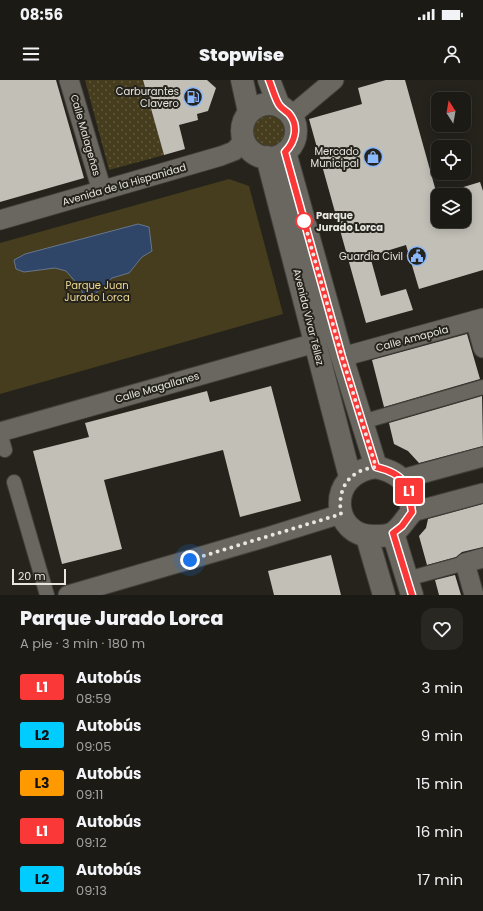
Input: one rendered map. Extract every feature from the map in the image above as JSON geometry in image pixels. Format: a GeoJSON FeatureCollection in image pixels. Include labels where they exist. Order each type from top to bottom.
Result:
{"type":"FeatureCollection","features":[{"type":"Feature","properties":{"kind":"street","name":"Calle Malageñas"},"geometry":{"type":"LineString","coordinates":[[69,80],[102,191]]}},
{"type":"Feature","properties":{"kind":"street"},"geometry":{"type":"LineString","coordinates":[[242,80],[249,112]]}},
{"type":"Feature","properties":{"kind":"street"},"geometry":{"type":"LineString","coordinates":[[269,80],[285,111],[294,124],[294,139],[290,146],[276,154],[260,156],[248,148],[242,134],[242,126],[244,118],[249,112],[263,104],[271,104],[285,111]]}},
{"type":"Feature","properties":{"kind":"street"},"geometry":{"type":"LineString","coordinates":[[285,111],[334,80]]}},
{"type":"Feature","properties":{"kind":"street","name":"Avenida de la Hispanidad"},"geometry":{"type":"LineString","coordinates":[[0,220],[221,156],[234,150],[244,141]]}},
{"type":"Feature","properties":{"kind":"street","name":"Avenida Vivar Téllez"},"geometry":{"type":"LineString","coordinates":[[276,154],[315,343],[350,477]]}},
{"type":"Feature","properties":{"kind":"street","name":"Avenida Vivar Téllez"},"geometry":{"type":"LineString","coordinates":[[276,154],[376,467]]}},
{"type":"Feature","properties":{"kind":"street"},"geometry":{"type":"LineString","coordinates":[[479,319],[483,348]]}},
{"type":"Feature","properties":{"kind":"street","name":"Calle Amapola"},"geometry":{"type":"LineString","coordinates":[[342,357],[479,319]]}},
{"type":"Feature","properties":{"kind":"street","name":"Calle Magallanes"},"geometry":{"type":"LineString","coordinates":[[0,432],[315,343]]}},
{"type":"Feature","properties":{"kind":"street"},"geometry":{"type":"LineString","coordinates":[[362,422],[483,387]]}},
{"type":"Feature","properties":{"kind":"street"},"geometry":{"type":"LineString","coordinates":[[0,432],[5,450]]}},
{"type":"Feature","properties":{"kind":"street"},"geometry":{"type":"LineString","coordinates":[[402,479],[483,457]]}},
{"type":"Feature","properties":{"kind":"street"},"geometry":{"type":"LineString","coordinates":[[412,512],[409,492],[402,479],[390,470],[376,467],[367,468],[350,477],[343,487],[340,498],[341,514],[346,522],[355,531],[367,536],[386,536],[393,533],[402,526],[412,512],[483,493]]}},
{"type":"Feature","properties":{"kind":"street"},"geometry":{"type":"LineString","coordinates":[[14,482],[47,595]]}},
{"type":"Feature","properties":{"kind":"street"},"geometry":{"type":"LineString","coordinates":[[68,595],[341,514]]}},
{"type":"Feature","properties":{"kind":"street"},"geometry":{"type":"LineString","coordinates":[[393,533],[409,587],[465,563],[483,558]]}},
{"type":"Feature","properties":{"kind":"street"},"geometry":{"type":"LineString","coordinates":[[367,536],[384,595]]}},
{"type":"Feature","properties":{"kind":"street"},"geometry":{"type":"LineString","coordinates":[[465,563],[474,595]]}},
{"type":"Feature","properties":{"kind":"green space"},"geometry":{"type":"Polygon","coordinates":[[[85,80],[143,80],[164,155],[109,170],[85,80]]]}},
{"type":"Feature","properties":{"kind":"green space"},"geometry":{"type":"Polygon","coordinates":[[[269,113],[274,115],[282,122],[287,131],[285,141],[281,146],[274,150],[266,149],[260,145],[253,131],[254,123],[259,117],[269,113]]]}},
{"type":"Feature","properties":{"kind":"green space","name":"Parque Juan Jurado Lorca"},"geometry":{"type":"Polygon","coordinates":[[[229,179],[249,186],[283,314],[0,394],[0,243],[229,179]]]}},
{"type":"Feature","properties":{"kind":"water"},"geometry":{"type":"Polygon","coordinates":[[[138,224],[149,227],[152,251],[142,257],[129,273],[112,278],[92,297],[86,300],[80,287],[66,271],[55,268],[24,272],[16,269],[14,260],[25,254],[138,224]]]}},
{"type":"Feature","properties":{"kind":"building"},"geometry":{"type":"Polygon","coordinates":[[[0,80],[56,80],[84,178],[0,202],[0,80]]]}},
{"type":"Feature","properties":{"kind":"building"},"geometry":{"type":"Polygon","coordinates":[[[143,80],[207,80],[216,88],[208,111],[197,114],[198,120],[179,125],[185,149],[164,155],[143,80]]]}},
{"type":"Feature","properties":{"kind":"building"},"geometry":{"type":"Polygon","coordinates":[[[386,80],[405,80],[431,173],[431,180],[433,180],[435,188],[431,188],[431,228],[471,228],[471,188],[460,188],[480,182],[483,191],[483,270],[419,289],[406,245],[370,256],[381,296],[406,289],[413,310],[366,323],[309,119],[362,104],[358,88],[386,80]]]}},
{"type":"Feature","properties":{"kind":"building"},"geometry":{"type":"Polygon","coordinates":[[[467,334],[480,379],[384,407],[372,360],[467,334]]]}},
{"type":"Feature","properties":{"kind":"building"},"geometry":{"type":"Polygon","coordinates":[[[271,386],[301,501],[240,517],[223,450],[104,480],[122,549],[62,564],[33,451],[89,437],[85,423],[207,391],[210,402],[271,386]]]}},
{"type":"Feature","properties":{"kind":"building"},"geometry":{"type":"Polygon","coordinates":[[[482,396],[483,446],[419,463],[408,451],[394,444],[389,423],[482,396]]]}},
{"type":"Feature","properties":{"kind":"building"},"geometry":{"type":"Polygon","coordinates":[[[483,504],[483,547],[462,552],[456,557],[427,565],[419,536],[426,528],[428,519],[483,504]]]}},
{"type":"Feature","properties":{"kind":"building"},"geometry":{"type":"Polygon","coordinates":[[[331,555],[341,595],[274,595],[268,571],[331,555]]]}},
{"type":"Feature","properties":{"kind":"building"},"geometry":{"type":"Polygon","coordinates":[[[455,575],[461,595],[439,595],[435,580],[455,575]]]}},
{"type":"Feature","properties":{"kind":"bus line","name":"L1"},"geometry":{"type":"LineString","coordinates":[[269,80],[279,106],[286,110],[291,116],[294,124],[294,139],[285,152],[342,357],[376,467],[390,470],[402,479],[409,492],[412,512],[402,526],[393,533],[412,595]]}},
{"type":"Feature","properties":{"kind":"place","name":"Carburantes Clavero"},"geometry":{"type":"Point","coordinates":[193,97]}},
{"type":"Feature","properties":{"kind":"place","name":"Mercado Municipal"},"geometry":{"type":"Point","coordinates":[373,157]}},
{"type":"Feature","properties":{"kind":"place","name":"Parque Jurado Lorca"},"geometry":{"type":"Point","coordinates":[304,221]}},
{"type":"Feature","properties":{"kind":"place","name":"Guardia Civil"},"geometry":{"type":"Point","coordinates":[417,256]}},
{"type":"Feature","properties":{"kind":"route"},"geometry":{"type":"LineString","coordinates":[[190,560],[341,514],[340,498],[343,487],[350,477],[367,468],[376,467],[342,357],[302,214],[304,221]]}}]}
